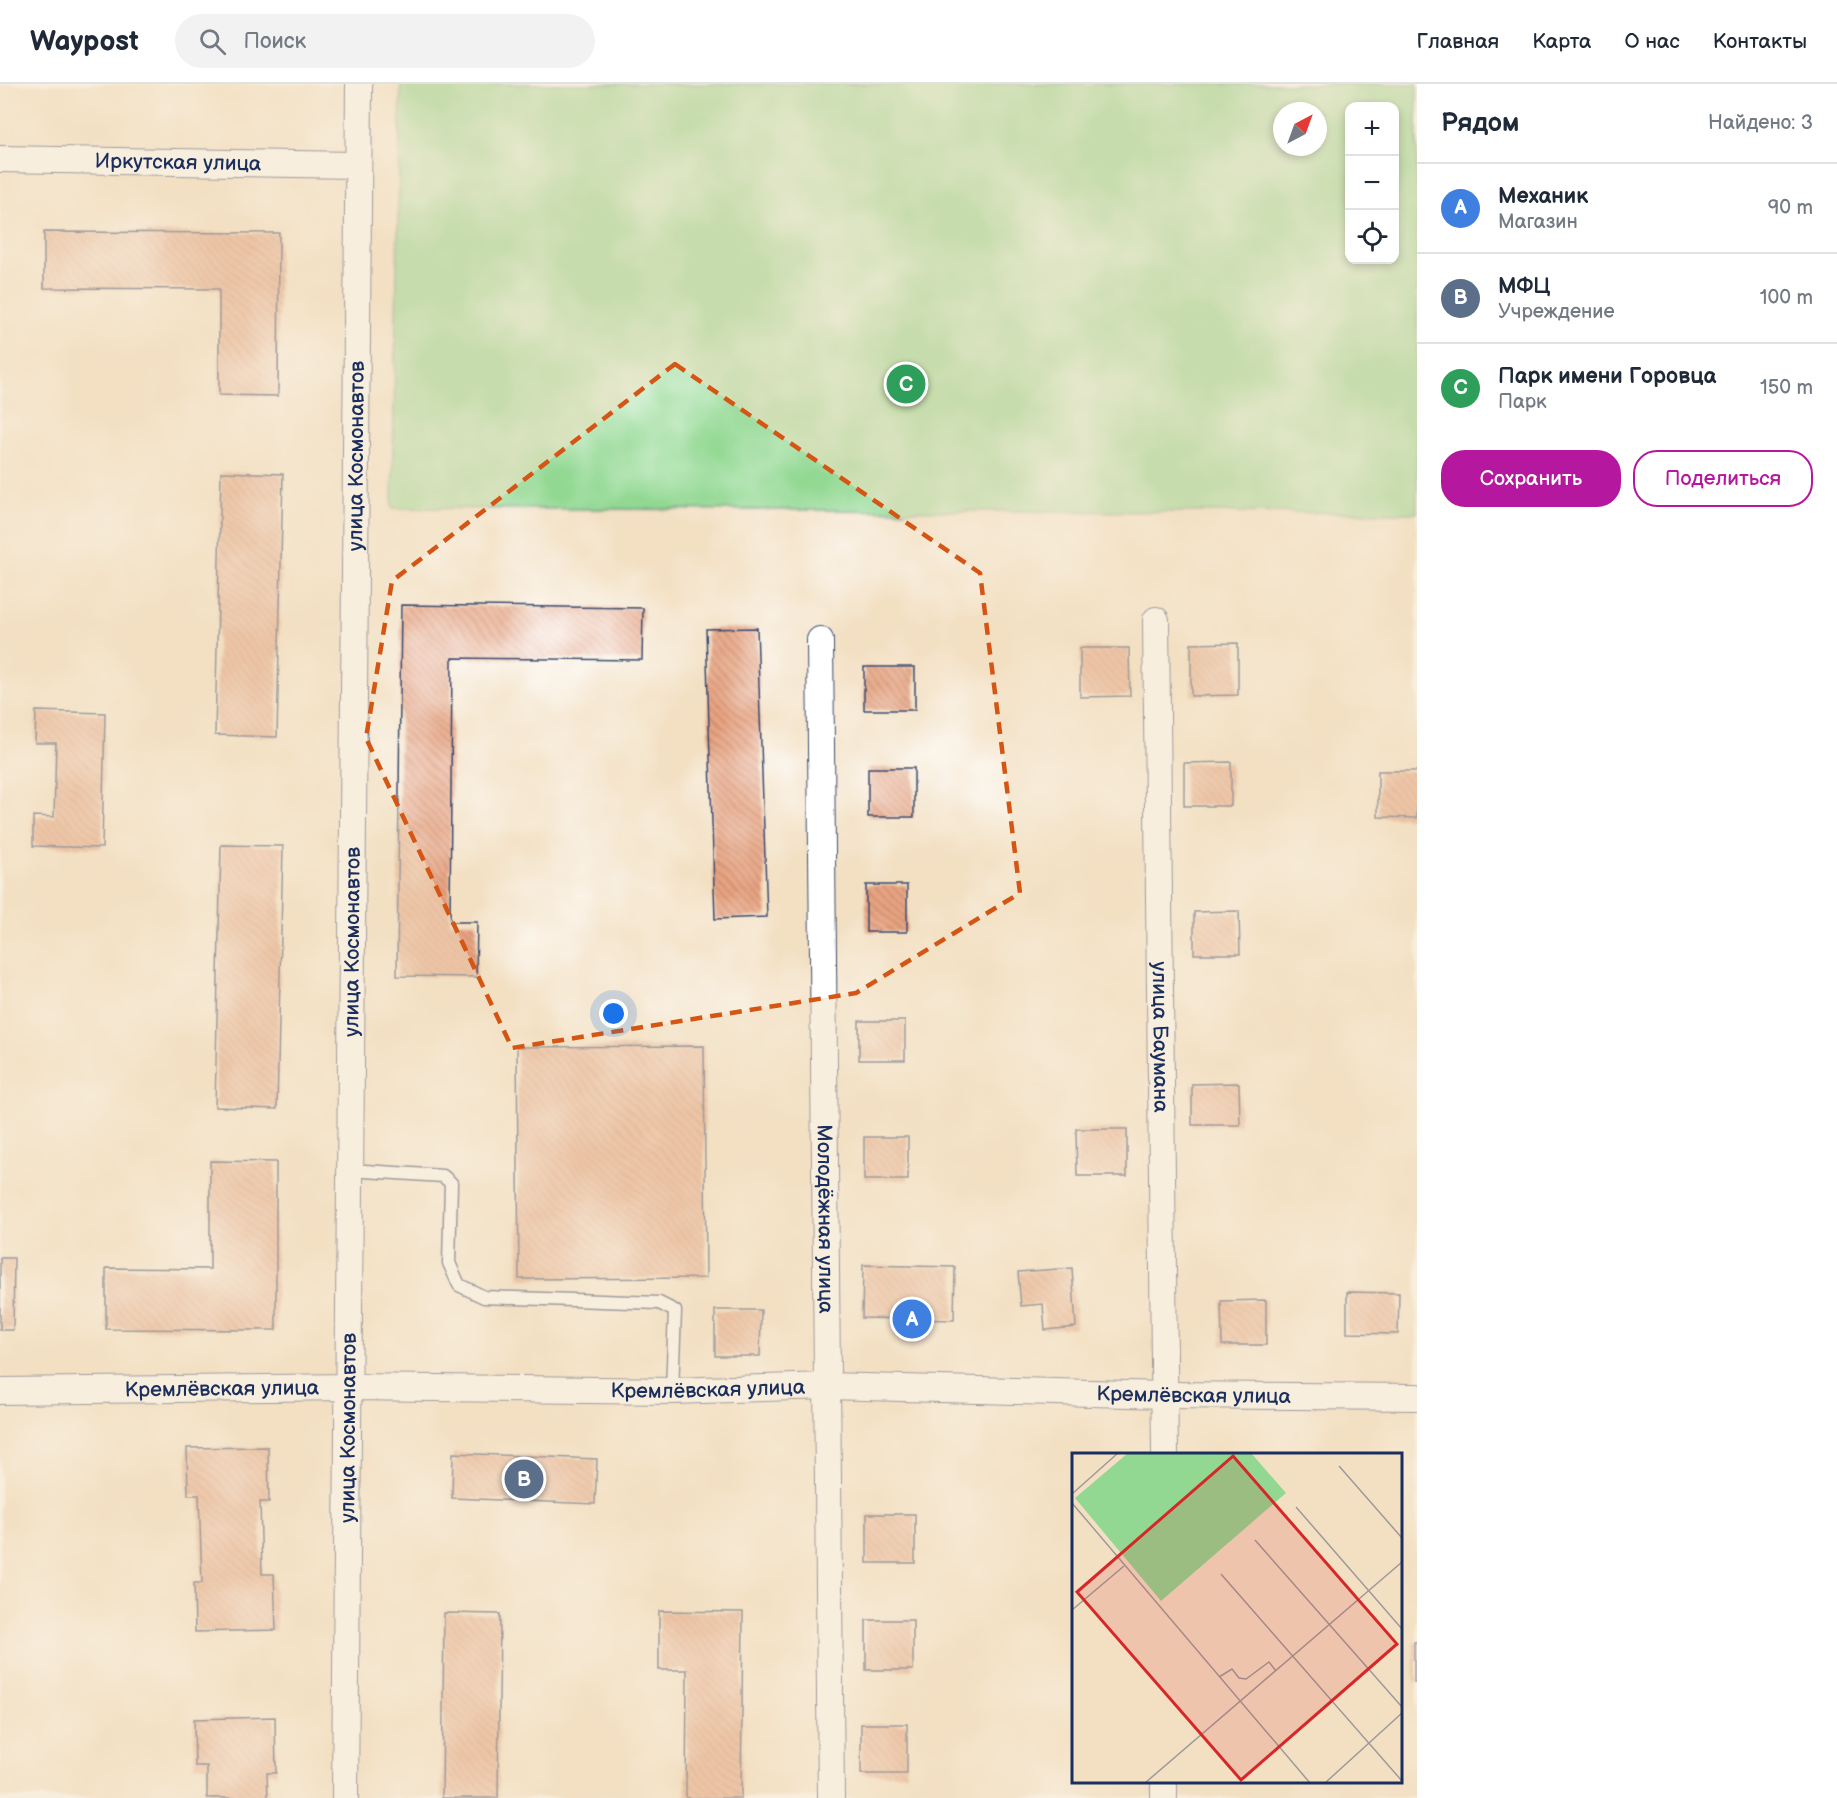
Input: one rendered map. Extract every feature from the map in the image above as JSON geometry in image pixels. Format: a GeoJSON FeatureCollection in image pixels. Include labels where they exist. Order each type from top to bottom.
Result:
{"type":"FeatureCollection","features":[{"type":"Feature","properties":{"kind":"street","name":"улица Космонавтов"},"geometry":{"type":"LineString","coordinates":[[345,1798],[359,84]]}},
{"type":"Feature","properties":{"kind":"street","name":"Иркутская улица"},"geometry":{"type":"LineString","coordinates":[[0,159],[357,165]]}},
{"type":"Feature","properties":{"kind":"street","name":"улица Баумана"},"geometry":{"type":"LineString","coordinates":[[1156,620],[1165,1453]]}},
{"type":"Feature","properties":{"kind":"street","name":"Молодёжная улица"},"geometry":{"type":"LineString","coordinates":[[820,640],[831,1798]]}},
{"type":"Feature","properties":{"kind":"street","name":"Кремлёвская улица"},"geometry":{"type":"LineString","coordinates":[[0,1391],[350,1387],[672,1391],[827,1386],[1166,1395],[1417,1397]]}},
{"type":"Feature","properties":{"kind":"lane"},"geometry":{"type":"LineString","coordinates":[[349,1170],[443,1176],[451,1183],[450,1263],[459,1285],[484,1298],[659,1303],[675,1311],[672,1391]]}},
{"type":"Feature","properties":{"kind":"highlighted area"},"geometry":{"type":"Polygon","coordinates":[[[675,364],[980,573],[1020,893],[856,993],[512,1048],[366,738],[392,581],[675,364]]]}},
{"type":"Feature","properties":{"kind":"green space"},"geometry":{"type":"Polygon","coordinates":[[[401,84],[1417,84],[1417,513],[392,508],[401,84]]]}},
{"type":"Feature","properties":{"kind":"building"},"geometry":{"type":"Polygon","coordinates":[[[44,232],[279,233],[278,396],[219,395],[219,289],[44,288],[44,232]]]}},
{"type":"Feature","properties":{"kind":"building"},"geometry":{"type":"Polygon","coordinates":[[[221,472],[283,474],[277,737],[215,735],[221,472]]]}},
{"type":"Feature","properties":{"kind":"building"},"geometry":{"type":"Polygon","coordinates":[[[401,605],[643,608],[642,660],[452,658],[450,922],[477,922],[476,977],[397,976],[401,605]]]}},
{"type":"Feature","properties":{"kind":"building"},"geometry":{"type":"Polygon","coordinates":[[[757,628],[767,917],[715,919],[706,629],[757,628]]]}},
{"type":"Feature","properties":{"kind":"building"},"geometry":{"type":"Polygon","coordinates":[[[1238,643],[1238,695],[1191,696],[1191,644],[1238,643]]]}},
{"type":"Feature","properties":{"kind":"building"},"geometry":{"type":"Polygon","coordinates":[[[1080,648],[1129,648],[1130,696],[1080,697],[1080,648]]]}},
{"type":"Feature","properties":{"kind":"building"},"geometry":{"type":"Polygon","coordinates":[[[864,667],[915,667],[915,710],[864,710],[864,667]]]}},
{"type":"Feature","properties":{"kind":"building"},"geometry":{"type":"Polygon","coordinates":[[[36,711],[105,713],[102,848],[33,846],[33,816],[54,817],[56,743],[35,743],[36,711]]]}},
{"type":"Feature","properties":{"kind":"building"},"geometry":{"type":"Polygon","coordinates":[[[1231,762],[1231,806],[1184,806],[1184,763],[1231,762]]]}},
{"type":"Feature","properties":{"kind":"building"},"geometry":{"type":"Polygon","coordinates":[[[868,768],[914,768],[914,817],[868,817],[868,768]]]}},
{"type":"Feature","properties":{"kind":"building"},"geometry":{"type":"Polygon","coordinates":[[[1378,771],[1417,771],[1417,818],[1378,817],[1378,771]]]}},
{"type":"Feature","properties":{"kind":"building"},"geometry":{"type":"Polygon","coordinates":[[[221,845],[283,846],[277,1109],[215,1107],[221,845]]]}},
{"type":"Feature","properties":{"kind":"building"},"geometry":{"type":"Polygon","coordinates":[[[866,885],[907,885],[907,932],[866,932],[866,885]]]}},
{"type":"Feature","properties":{"kind":"building"},"geometry":{"type":"Polygon","coordinates":[[[1239,911],[1240,954],[1194,954],[1194,912],[1239,911]]]}},
{"type":"Feature","properties":{"kind":"building"},"geometry":{"type":"Polygon","coordinates":[[[859,1021],[905,1021],[905,1060],[859,1060],[859,1021]]]}},
{"type":"Feature","properties":{"kind":"building"},"geometry":{"type":"Polygon","coordinates":[[[704,1046],[706,1278],[519,1279],[517,1047],[704,1046]]]}},
{"type":"Feature","properties":{"kind":"building"},"geometry":{"type":"Polygon","coordinates":[[[1239,1083],[1240,1125],[1192,1125],[1192,1084],[1239,1083]]]}},
{"type":"Feature","properties":{"kind":"building"},"geometry":{"type":"Polygon","coordinates":[[[1076,1129],[1127,1129],[1127,1176],[1077,1176],[1076,1129]]]}},
{"type":"Feature","properties":{"kind":"building"},"geometry":{"type":"Polygon","coordinates":[[[864,1137],[908,1137],[908,1180],[864,1180],[864,1137]]]}},
{"type":"Feature","properties":{"kind":"building"},"geometry":{"type":"Polygon","coordinates":[[[210,1161],[276,1162],[276,1330],[106,1329],[106,1268],[210,1269],[210,1161]]]}},
{"type":"Feature","properties":{"kind":"building"},"geometry":{"type":"Polygon","coordinates":[[[0,1258],[14,1258],[13,1330],[0,1330],[0,1258]]]}},
{"type":"Feature","properties":{"kind":"building"},"geometry":{"type":"Polygon","coordinates":[[[863,1265],[955,1267],[954,1320],[862,1318],[863,1265]]]}},
{"type":"Feature","properties":{"kind":"building"},"geometry":{"type":"Polygon","coordinates":[[[1072,1268],[1076,1327],[1045,1330],[1043,1304],[1021,1306],[1018,1272],[1072,1268]]]}},
{"type":"Feature","properties":{"kind":"building"},"geometry":{"type":"Polygon","coordinates":[[[1347,1292],[1399,1293],[1398,1334],[1347,1333],[1347,1292]]]}},
{"type":"Feature","properties":{"kind":"building"},"geometry":{"type":"Polygon","coordinates":[[[1266,1300],[1266,1345],[1222,1345],[1221,1301],[1266,1300]]]}},
{"type":"Feature","properties":{"kind":"building"},"geometry":{"type":"Polygon","coordinates":[[[715,1310],[761,1310],[760,1356],[715,1356],[715,1310]]]}},
{"type":"Feature","properties":{"kind":"building"},"geometry":{"type":"Polygon","coordinates":[[[268,1447],[269,1502],[260,1502],[262,1574],[274,1574],[276,1630],[195,1632],[194,1583],[202,1583],[199,1495],[188,1495],[187,1448],[268,1447]]]}},
{"type":"Feature","properties":{"kind":"building"},"geometry":{"type":"Polygon","coordinates":[[[453,1453],[597,1459],[595,1504],[452,1498],[453,1453]]]}},
{"type":"Feature","properties":{"kind":"building"},"geometry":{"type":"Polygon","coordinates":[[[867,1514],[915,1514],[915,1563],[867,1563],[867,1514]]]}},
{"type":"Feature","properties":{"kind":"building"},"geometry":{"type":"Polygon","coordinates":[[[659,1611],[743,1612],[741,1798],[686,1798],[687,1670],[659,1670],[659,1611]]]}},
{"type":"Feature","properties":{"kind":"building"},"geometry":{"type":"Polygon","coordinates":[[[444,1613],[500,1614],[498,1798],[442,1798],[444,1613]]]}},
{"type":"Feature","properties":{"kind":"building"},"geometry":{"type":"Polygon","coordinates":[[[866,1620],[913,1620],[913,1670],[866,1670],[866,1620]]]}},
{"type":"Feature","properties":{"kind":"building"},"geometry":{"type":"Polygon","coordinates":[[[1414,1642],[1417,1642],[1417,1682],[1414,1682],[1414,1642]]]}},
{"type":"Feature","properties":{"kind":"building"},"geometry":{"type":"Polygon","coordinates":[[[275,1717],[276,1773],[267,1773],[268,1798],[207,1798],[207,1766],[195,1766],[194,1719],[275,1717]]]}},
{"type":"Feature","properties":{"kind":"building"},"geometry":{"type":"Polygon","coordinates":[[[861,1724],[907,1724],[907,1774],[861,1774],[861,1724]]]}},
{"type":"Feature","properties":{"kind":"place","name":"Парк имени Горовца"},"geometry":{"type":"Point","coordinates":[906,384]}},
{"type":"Feature","properties":{"kind":"place","name":"Механик"},"geometry":{"type":"Point","coordinates":[912,1319]}},
{"type":"Feature","properties":{"kind":"place","name":"МФЦ"},"geometry":{"type":"Point","coordinates":[524,1479]}}]}
